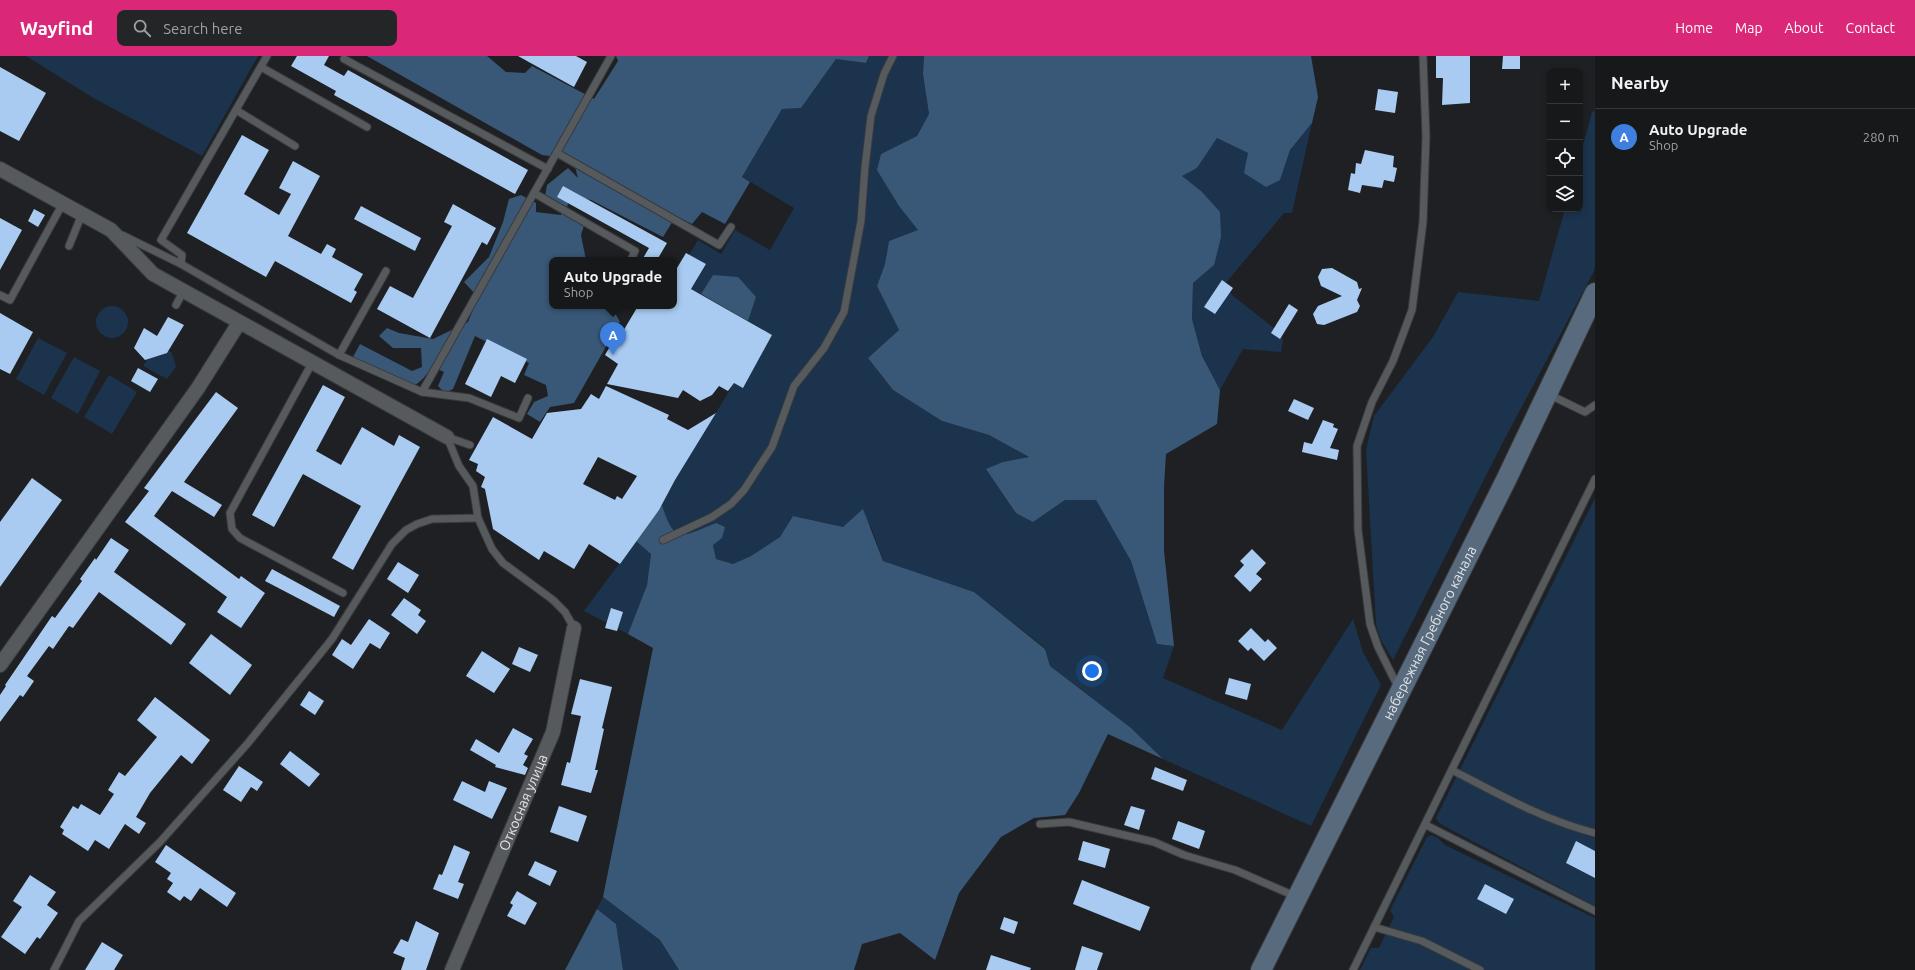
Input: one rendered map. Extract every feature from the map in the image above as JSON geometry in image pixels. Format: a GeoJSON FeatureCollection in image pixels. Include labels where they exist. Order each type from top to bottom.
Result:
{"type":"FeatureCollection","features":[{"type":"Feature","properties":{"kind":"street"},"geometry":{"type":"LineString","coordinates":[[0,169],[111,230],[153,274],[183,292],[447,437]]}},
{"type":"Feature","properties":{"kind":"street","name":"набережная Гребного канала"},"geometry":{"type":"LineString","coordinates":[[1261,970],[1506,480],[1595,293]]}},
{"type":"Feature","properties":{"kind":"street"},"geometry":{"type":"LineString","coordinates":[[0,665],[198,388],[238,323]]}},
{"type":"Feature","properties":{"kind":"street","name":"Откосная улица"},"geometry":{"type":"LineString","coordinates":[[452,970],[553,732],[574,628]]}},
{"type":"Feature","properties":{"kind":"lane"},"geometry":{"type":"LineString","coordinates":[[154,252],[267,56]]}},
{"type":"Feature","properties":{"kind":"lane"},"geometry":{"type":"LineString","coordinates":[[422,392],[611,56]]}},
{"type":"Feature","properties":{"kind":"lane"},"geometry":{"type":"LineString","coordinates":[[663,540],[712,517],[731,504],[744,490],[772,447],[794,386],[824,348],[844,312],[861,221],[871,116],[884,74],[893,56]]}},
{"type":"Feature","properties":{"kind":"lane"},"geometry":{"type":"LineString","coordinates":[[1400,691],[1378,647],[1370,624],[1358,530],[1357,446],[1372,402],[1393,362],[1412,310],[1422,222],[1426,136],[1423,56]]}},
{"type":"Feature","properties":{"kind":"lane"},"geometry":{"type":"LineString","coordinates":[[344,59],[548,169]]}},
{"type":"Feature","properties":{"kind":"lane"},"geometry":{"type":"LineString","coordinates":[[261,67],[367,128]]}},
{"type":"Feature","properties":{"kind":"lane"},"geometry":{"type":"LineString","coordinates":[[236,110],[295,146]]}},
{"type":"Feature","properties":{"kind":"lane"},"geometry":{"type":"LineString","coordinates":[[557,153],[719,245],[731,228]]}},
{"type":"Feature","properties":{"kind":"lane"},"geometry":{"type":"LineString","coordinates":[[534,193],[635,251],[632,257]]}},
{"type":"Feature","properties":{"kind":"lane"},"geometry":{"type":"LineString","coordinates":[[0,295],[10,300],[63,203]]}},
{"type":"Feature","properties":{"kind":"lane"},"geometry":{"type":"LineString","coordinates":[[69,246],[82,214]]}},
{"type":"Feature","properties":{"kind":"lane"},"geometry":{"type":"LineString","coordinates":[[111,230],[181,264],[339,355],[422,392],[469,398],[519,418],[528,398]]}},
{"type":"Feature","properties":{"kind":"lane"},"geometry":{"type":"LineString","coordinates":[[161,240],[182,255],[181,264]]}},
{"type":"Feature","properties":{"kind":"lane"},"geometry":{"type":"LineString","coordinates":[[339,355],[386,271]]}},
{"type":"Feature","properties":{"kind":"lane"},"geometry":{"type":"LineString","coordinates":[[176,305],[183,292]]}},
{"type":"Feature","properties":{"kind":"lane"},"geometry":{"type":"LineString","coordinates":[[312,363],[230,513],[232,529],[240,538],[343,593]]}},
{"type":"Feature","properties":{"kind":"lane"},"geometry":{"type":"LineString","coordinates":[[1547,394],[1585,412],[1595,405]]}},
{"type":"Feature","properties":{"kind":"lane"},"geometry":{"type":"LineString","coordinates":[[447,437],[470,445]]}},
{"type":"Feature","properties":{"kind":"lane"},"geometry":{"type":"LineString","coordinates":[[447,437],[459,466],[473,486],[478,518],[492,549],[503,563],[553,600],[565,612],[574,628]]}},
{"type":"Feature","properties":{"kind":"lane"},"geometry":{"type":"LineString","coordinates":[[1353,970],[1426,825],[1595,478]]}},
{"type":"Feature","properties":{"kind":"lane"},"geometry":{"type":"LineString","coordinates":[[54,970],[79,921],[160,842],[248,743],[332,639],[392,544],[406,530],[417,524],[432,519],[478,518]]}},
{"type":"Feature","properties":{"kind":"lane"},"geometry":{"type":"LineString","coordinates":[[1452,770],[1543,816],[1572,827],[1595,833]]}},
{"type":"Feature","properties":{"kind":"lane"},"geometry":{"type":"LineString","coordinates":[[1040,824],[1069,822],[1154,842],[1184,855],[1235,870],[1297,898]]}},
{"type":"Feature","properties":{"kind":"lane"},"geometry":{"type":"LineString","coordinates":[[1426,825],[1595,910]]}},
{"type":"Feature","properties":{"kind":"lane"},"geometry":{"type":"LineString","coordinates":[[1374,927],[1422,941],[1480,970]]}},
{"type":"Feature","properties":{"kind":"shaded area"},"geometry":{"type":"Polygon","coordinates":[[[26,56],[258,56],[202,156],[95,99],[26,56]]]}},
{"type":"Feature","properties":{"kind":"shaded area"},"geometry":{"type":"Polygon","coordinates":[[[367,56],[487,56],[506,72],[525,73],[532,66],[594,99],[618,61],[616,56],[869,56],[866,63],[836,59],[801,108],[782,109],[742,177],[750,182],[725,224],[702,212],[692,224],[676,216],[663,237],[591,200],[570,197],[567,207],[586,219],[581,235],[585,257],[549,257],[549,309],[614,309],[620,322],[574,403],[550,407],[540,422],[527,414],[534,402],[548,396],[546,385],[524,375],[529,363],[475,336],[453,389],[445,393],[438,386],[444,372],[433,367],[419,382],[413,386],[407,387],[391,381],[353,357],[360,344],[412,371],[422,367],[421,348],[393,348],[379,336],[387,328],[399,333],[433,339],[468,322],[478,297],[464,282],[489,257],[503,222],[509,199],[521,195],[536,203],[536,212],[561,215],[561,205],[545,196],[547,185],[568,168],[578,178],[573,159],[542,155],[367,56]]]}},
{"type":"Feature","properties":{"kind":"shaded area"},"geometry":{"type":"Polygon","coordinates":[[[869,56],[924,56],[923,74],[929,114],[917,136],[881,154],[899,206],[919,230],[889,241],[885,264],[877,286],[899,330],[868,358],[893,390],[942,421],[989,435],[1029,457],[1003,462],[1033,522],[1065,500],[1096,500],[1131,561],[1157,644],[1174,646],[1163,678],[1282,730],[1353,619],[1363,652],[1381,685],[1311,826],[1163,759],[1131,728],[1050,666],[1045,648],[974,592],[883,561],[871,527],[843,527],[793,516],[780,537],[751,556],[733,564],[716,559],[713,545],[716,523],[687,534],[676,532],[671,527],[662,505],[674,482],[734,383],[743,387],[772,335],[748,321],[756,297],[713,275],[701,294],[691,289],[706,265],[689,255],[698,240],[721,254],[735,230],[770,250],[794,208],[742,177],[782,109],[801,108],[836,59],[866,63],[869,56]]]}},
{"type":"Feature","properties":{"kind":"shaded area"},"geometry":{"type":"Polygon","coordinates":[[[924,56],[1311,56],[1318,97],[1312,123],[1290,150],[1280,180],[1266,187],[1244,173],[1248,153],[1217,138],[1197,168],[1182,176],[1201,191],[1220,212],[1221,237],[1214,265],[1193,283],[1192,319],[1202,356],[1220,390],[1217,424],[1166,454],[1164,486],[1164,551],[1174,646],[1157,644],[1131,561],[1096,500],[1065,500],[1033,522],[1016,513],[986,469],[1003,462],[1029,457],[989,435],[942,421],[893,390],[868,358],[899,330],[877,286],[885,264],[889,241],[918,230],[899,206],[877,170],[881,154],[917,136],[929,114],[923,74],[924,56]]]}},
{"type":"Feature","properties":{"kind":"shaded area"},"geometry":{"type":"Polygon","coordinates":[[[1595,110],[1595,267],[1593,273],[1502,444],[1393,660],[1381,640],[1376,624],[1366,450],[1374,416],[1433,337],[1458,292],[1539,301],[1564,212],[1583,212],[1583,145],[1592,112],[1595,110]]]}},
{"type":"Feature","properties":{"kind":"shaded area"},"geometry":{"type":"Polygon","coordinates":[[[1312,123],[1292,213],[1284,213],[1225,284],[1232,295],[1279,332],[1283,340],[1281,352],[1243,349],[1220,390],[1202,356],[1192,319],[1193,283],[1214,265],[1181,176],[1197,168],[1217,138],[1248,153],[1280,180],[1290,150],[1312,123]]]}},
{"type":"Feature","properties":{"kind":"shaded area"},"geometry":{"type":"Polygon","coordinates":[[[713,275],[738,277],[756,297],[748,321],[701,294],[713,275]]]}},
{"type":"Feature","properties":{"kind":"shaded area"},"geometry":{"type":"Polygon","coordinates":[[[109,306],[115,306],[125,313],[128,322],[127,328],[121,335],[115,338],[109,338],[99,331],[96,325],[96,319],[103,309],[109,306]]]}},
{"type":"Feature","properties":{"kind":"shaded area"},"geometry":{"type":"Polygon","coordinates":[[[38,338],[67,353],[44,395],[16,379],[38,338]]]}},
{"type":"Feature","properties":{"kind":"shaded area"},"geometry":{"type":"Polygon","coordinates":[[[158,344],[172,353],[176,367],[167,379],[143,366],[158,344]]]}},
{"type":"Feature","properties":{"kind":"shaded area"},"geometry":{"type":"Polygon","coordinates":[[[74,357],[100,371],[78,414],[51,398],[74,357]]]}},
{"type":"Feature","properties":{"kind":"shaded area"},"geometry":{"type":"Polygon","coordinates":[[[109,375],[137,392],[112,434],[84,417],[109,375]]]}},
{"type":"Feature","properties":{"kind":"shaded area"},"geometry":{"type":"Polygon","coordinates":[[[1595,498],[1595,851],[1576,842],[1566,863],[1595,878],[1595,906],[1444,826],[1439,823],[1436,818],[1595,498]]]}},
{"type":"Feature","properties":{"kind":"shaded area"},"geometry":{"type":"Polygon","coordinates":[[[662,505],[671,527],[676,532],[681,534],[687,534],[716,523],[725,527],[722,538],[713,545],[716,559],[733,564],[751,556],[780,537],[793,516],[843,527],[863,509],[883,561],[974,592],[1045,649],[1050,666],[1131,728],[1163,759],[1108,734],[1079,793],[1065,815],[1034,818],[1001,837],[959,893],[935,960],[900,933],[862,944],[854,970],[679,970],[660,940],[603,897],[653,648],[628,634],[647,585],[651,554],[636,541],[662,505]]]}},
{"type":"Feature","properties":{"kind":"shaded area"},"geometry":{"type":"Polygon","coordinates":[[[636,541],[651,554],[647,585],[628,634],[584,611],[636,541]]]}},
{"type":"Feature","properties":{"kind":"shaded area"},"geometry":{"type":"Polygon","coordinates":[[[1431,835],[1438,838],[1445,845],[1595,918],[1595,970],[1360,970],[1371,948],[1379,948],[1394,917],[1390,910],[1427,837],[1431,835]]]}},
{"type":"Feature","properties":{"kind":"shaded area"},"geometry":{"type":"Polygon","coordinates":[[[603,897],[660,940],[679,970],[623,970],[616,924],[597,909],[603,897]]]}},
{"type":"Feature","properties":{"kind":"shaded area"},"geometry":{"type":"Polygon","coordinates":[[[597,909],[616,924],[623,970],[565,970],[597,909]]]}},
{"type":"Feature","properties":{"kind":"building"},"geometry":{"type":"Polygon","coordinates":[[[297,56],[329,56],[324,65],[344,76],[348,70],[528,170],[515,194],[334,95],[336,91],[291,66],[297,56]]]}},
{"type":"Feature","properties":{"kind":"building"},"geometry":{"type":"Polygon","coordinates":[[[518,56],[576,56],[587,62],[574,87],[518,56]]]}},
{"type":"Feature","properties":{"kind":"building"},"geometry":{"type":"Polygon","coordinates":[[[1436,56],[1470,56],[1470,103],[1442,105],[1443,78],[1436,78],[1436,56]]]}},
{"type":"Feature","properties":{"kind":"building"},"geometry":{"type":"Polygon","coordinates":[[[1503,56],[1520,56],[1520,69],[1502,69],[1503,56]]]}},
{"type":"Feature","properties":{"kind":"building"},"geometry":{"type":"Polygon","coordinates":[[[0,67],[46,93],[19,141],[0,131],[0,67]]]}},
{"type":"Feature","properties":{"kind":"building"},"geometry":{"type":"Polygon","coordinates":[[[1378,89],[1398,92],[1395,113],[1375,110],[1378,89]]]}},
{"type":"Feature","properties":{"kind":"building"},"geometry":{"type":"Polygon","coordinates":[[[242,135],[269,150],[244,194],[279,215],[291,194],[279,188],[293,161],[320,176],[288,236],[321,254],[327,244],[336,249],[332,257],[363,274],[354,290],[357,292],[351,303],[275,261],[266,277],[187,233],[242,135]]]}},
{"type":"Feature","properties":{"kind":"building"},"geometry":{"type":"Polygon","coordinates":[[[1365,150],[1394,156],[1393,167],[1397,168],[1394,182],[1384,180],[1382,188],[1362,185],[1360,193],[1348,190],[1351,173],[1355,174],[1356,163],[1361,164],[1365,150]]]}},
{"type":"Feature","properties":{"kind":"building"},"geometry":{"type":"Polygon","coordinates":[[[563,186],[667,243],[659,257],[644,257],[649,248],[557,197],[563,186]]]}},
{"type":"Feature","properties":{"kind":"building"},"geometry":{"type":"Polygon","coordinates":[[[453,204],[496,228],[487,245],[482,242],[430,338],[377,309],[390,286],[413,298],[452,226],[444,222],[453,204]]]}},
{"type":"Feature","properties":{"kind":"building"},"geometry":{"type":"Polygon","coordinates":[[[361,206],[421,238],[415,251],[354,219],[361,206]]]}},
{"type":"Feature","properties":{"kind":"building"},"geometry":{"type":"Polygon","coordinates":[[[34,209],[45,215],[38,227],[28,221],[34,209]]]}},
{"type":"Feature","properties":{"kind":"building"},"geometry":{"type":"Polygon","coordinates":[[[0,218],[22,230],[0,270],[0,218]]]}},
{"type":"Feature","properties":{"kind":"building"},"geometry":{"type":"Polygon","coordinates":[[[686,253],[706,264],[691,289],[772,335],[743,388],[734,383],[728,391],[719,386],[712,395],[700,401],[683,390],[678,398],[607,384],[618,364],[605,355],[619,331],[622,333],[636,309],[677,309],[677,268],[686,253]]]}},
{"type":"Feature","properties":{"kind":"building"},"geometry":{"type":"Polygon","coordinates":[[[1332,268],[1357,282],[1359,289],[1362,288],[1357,300],[1360,306],[1357,312],[1324,325],[1317,324],[1313,314],[1318,306],[1342,296],[1321,286],[1318,277],[1322,269],[1332,268]]]}},
{"type":"Feature","properties":{"kind":"building"},"geometry":{"type":"Polygon","coordinates":[[[1222,280],[1233,288],[1215,314],[1204,307],[1222,280]]]}},
{"type":"Feature","properties":{"kind":"building"},"geometry":{"type":"Polygon","coordinates":[[[1289,304],[1298,310],[1280,339],[1271,333],[1289,304]]]}},
{"type":"Feature","properties":{"kind":"building"},"geometry":{"type":"Polygon","coordinates":[[[0,313],[33,332],[10,374],[0,369],[0,313]]]}},
{"type":"Feature","properties":{"kind":"building"},"geometry":{"type":"Polygon","coordinates":[[[168,317],[184,325],[167,353],[145,360],[134,348],[144,328],[157,336],[168,317]]]}},
{"type":"Feature","properties":{"kind":"building"},"geometry":{"type":"Polygon","coordinates":[[[487,339],[527,359],[515,383],[501,376],[491,397],[465,384],[487,339]]]}},
{"type":"Feature","properties":{"kind":"building"},"geometry":{"type":"Polygon","coordinates":[[[138,368],[158,379],[150,392],[131,381],[138,368]]]}},
{"type":"Feature","properties":{"kind":"building"},"geometry":{"type":"Polygon","coordinates":[[[323,385],[345,397],[316,451],[341,465],[362,427],[394,446],[399,435],[420,447],[353,570],[332,558],[361,506],[303,474],[274,527],[252,515],[323,385]]]}},
{"type":"Feature","properties":{"kind":"building"},"geometry":{"type":"Polygon","coordinates":[[[606,386],[669,415],[667,419],[688,430],[716,413],[675,480],[659,510],[620,564],[589,544],[574,569],[544,551],[539,560],[493,529],[485,489],[481,487],[485,477],[476,471],[478,464],[469,460],[493,417],[532,439],[547,413],[581,409],[591,394],[599,399],[606,386]],[[598,457],[583,484],[615,500],[617,496],[622,499],[637,476],[598,457]]]}},
{"type":"Feature","properties":{"kind":"building"},"geometry":{"type":"Polygon","coordinates":[[[216,392],[238,408],[184,482],[222,505],[214,517],[172,491],[154,516],[239,579],[241,576],[265,593],[241,628],[217,612],[227,597],[125,522],[149,491],[144,488],[216,392]]]}},
{"type":"Feature","properties":{"kind":"building"},"geometry":{"type":"Polygon","coordinates":[[[1294,399],[1314,408],[1308,420],[1288,411],[1294,399]]]}},
{"type":"Feature","properties":{"kind":"building"},"geometry":{"type":"Polygon","coordinates":[[[1323,420],[1334,424],[1333,427],[1338,429],[1330,448],[1339,450],[1337,460],[1302,452],[1304,442],[1312,444],[1323,420]]]}},
{"type":"Feature","properties":{"kind":"building"},"geometry":{"type":"Polygon","coordinates":[[[32,478],[62,500],[0,587],[0,522],[32,478]]]}},
{"type":"Feature","properties":{"kind":"building"},"geometry":{"type":"Polygon","coordinates":[[[111,538],[129,550],[114,572],[186,624],[171,645],[99,592],[73,628],[69,626],[53,649],[49,646],[27,676],[34,681],[23,697],[20,695],[0,722],[0,695],[6,686],[5,685],[52,616],[55,618],[82,581],[80,579],[95,558],[96,560],[111,538]]]}},
{"type":"Feature","properties":{"kind":"building"},"geometry":{"type":"Polygon","coordinates":[[[1252,549],[1266,563],[1256,574],[1262,579],[1250,592],[1234,576],[1244,565],[1240,561],[1252,549]]]}},
{"type":"Feature","properties":{"kind":"building"},"geometry":{"type":"Polygon","coordinates":[[[398,562],[419,575],[408,593],[387,579],[398,562]]]}},
{"type":"Feature","properties":{"kind":"building"},"geometry":{"type":"Polygon","coordinates":[[[272,569],[340,606],[334,617],[265,581],[272,569]]]}},
{"type":"Feature","properties":{"kind":"building"},"geometry":{"type":"Polygon","coordinates":[[[404,598],[421,610],[418,615],[426,621],[417,634],[391,615],[404,598]]]}},
{"type":"Feature","properties":{"kind":"building"},"geometry":{"type":"Polygon","coordinates":[[[611,608],[623,612],[617,631],[605,628],[611,608]]]}},
{"type":"Feature","properties":{"kind":"building"},"geometry":{"type":"Polygon","coordinates":[[[369,619],[390,633],[380,649],[370,643],[353,669],[332,655],[342,639],[351,645],[369,619]]]}},
{"type":"Feature","properties":{"kind":"building"},"geometry":{"type":"Polygon","coordinates":[[[1251,628],[1265,642],[1268,639],[1277,648],[1264,661],[1251,648],[1248,651],[1238,641],[1251,628]]]}},
{"type":"Feature","properties":{"kind":"building"},"geometry":{"type":"Polygon","coordinates":[[[211,634],[252,665],[230,695],[189,663],[211,634]]]}},
{"type":"Feature","properties":{"kind":"building"},"geometry":{"type":"Polygon","coordinates":[[[519,647],[538,655],[530,672],[512,664],[519,647]]]}},
{"type":"Feature","properties":{"kind":"building"},"geometry":{"type":"Polygon","coordinates":[[[482,651],[510,669],[494,693],[466,676],[482,651]]]}},
{"type":"Feature","properties":{"kind":"building"},"geometry":{"type":"Polygon","coordinates":[[[1229,678],[1251,684],[1247,700],[1225,694],[1229,678]]]}},
{"type":"Feature","properties":{"kind":"building"},"geometry":{"type":"Polygon","coordinates":[[[580,679],[612,687],[602,728],[604,729],[595,770],[598,770],[591,793],[561,785],[567,762],[570,763],[581,716],[571,714],[580,679]]]}},
{"type":"Feature","properties":{"kind":"building"},"geometry":{"type":"Polygon","coordinates":[[[309,691],[324,701],[315,715],[300,705],[309,691]]]}},
{"type":"Feature","properties":{"kind":"building"},"geometry":{"type":"Polygon","coordinates":[[[155,697],[210,740],[192,764],[181,755],[150,793],[136,817],[146,823],[139,834],[125,824],[109,849],[95,840],[88,851],[62,834],[64,830],[60,827],[73,806],[78,809],[81,804],[100,815],[114,794],[108,790],[119,772],[125,776],[157,737],[137,720],[155,697]]]}},
{"type":"Feature","properties":{"kind":"building"},"geometry":{"type":"Polygon","coordinates":[[[513,728],[533,739],[524,754],[528,756],[523,765],[528,768],[525,775],[495,767],[496,765],[470,750],[476,739],[499,753],[513,728]]]}},
{"type":"Feature","properties":{"kind":"building"},"geometry":{"type":"Polygon","coordinates":[[[290,751],[320,774],[309,787],[280,764],[290,751]]]}},
{"type":"Feature","properties":{"kind":"building"},"geometry":{"type":"Polygon","coordinates":[[[239,766],[263,782],[257,791],[251,787],[241,802],[223,790],[239,766]]]}},
{"type":"Feature","properties":{"kind":"building"},"geometry":{"type":"Polygon","coordinates":[[[1155,767],[1187,780],[1183,791],[1151,779],[1155,767]]]}},
{"type":"Feature","properties":{"kind":"building"},"geometry":{"type":"Polygon","coordinates":[[[462,781],[485,792],[489,781],[507,788],[492,819],[453,800],[462,781]]]}},
{"type":"Feature","properties":{"kind":"building"},"geometry":{"type":"Polygon","coordinates":[[[559,806],[587,816],[578,842],[550,832],[559,806]]]}},
{"type":"Feature","properties":{"kind":"building"},"geometry":{"type":"Polygon","coordinates":[[[1131,806],[1145,810],[1139,830],[1124,825],[1131,806]]]}},
{"type":"Feature","properties":{"kind":"building"},"geometry":{"type":"Polygon","coordinates":[[[1178,821],[1205,831],[1199,849],[1172,839],[1178,821]]]}},
{"type":"Feature","properties":{"kind":"building"},"geometry":{"type":"Polygon","coordinates":[[[1083,841],[1110,849],[1105,868],[1078,860],[1083,841]]]}},
{"type":"Feature","properties":{"kind":"building"},"geometry":{"type":"Polygon","coordinates":[[[1576,841],[1595,851],[1595,878],[1566,863],[1576,841]]]}},
{"type":"Feature","properties":{"kind":"building"},"geometry":{"type":"Polygon","coordinates":[[[166,845],[236,893],[227,907],[200,888],[191,901],[184,896],[180,901],[167,892],[173,883],[167,879],[171,873],[155,862],[166,845]]]}},
{"type":"Feature","properties":{"kind":"building"},"geometry":{"type":"Polygon","coordinates":[[[454,845],[470,852],[458,882],[464,884],[458,899],[433,889],[439,874],[442,875],[454,845]]]}},
{"type":"Feature","properties":{"kind":"building"},"geometry":{"type":"Polygon","coordinates":[[[535,861],[557,871],[550,886],[528,875],[535,861]]]}},
{"type":"Feature","properties":{"kind":"building"},"geometry":{"type":"Polygon","coordinates":[[[30,875],[56,892],[47,905],[58,913],[40,939],[37,937],[25,954],[1,937],[22,907],[13,901],[30,875]]]}},
{"type":"Feature","properties":{"kind":"building"},"geometry":{"type":"Polygon","coordinates":[[[1082,880],[1150,907],[1140,931],[1073,904],[1082,880]]]}},
{"type":"Feature","properties":{"kind":"building"},"geometry":{"type":"Polygon","coordinates":[[[1485,884],[1514,899],[1506,914],[1477,899],[1485,884]]]}},
{"type":"Feature","properties":{"kind":"building"},"geometry":{"type":"Polygon","coordinates":[[[517,891],[537,903],[525,925],[507,916],[513,905],[510,903],[517,891]]]}},
{"type":"Feature","properties":{"kind":"building"},"geometry":{"type":"Polygon","coordinates":[[[1004,917],[1018,922],[1014,934],[1000,929],[1004,917]]]}},
{"type":"Feature","properties":{"kind":"building"},"geometry":{"type":"Polygon","coordinates":[[[416,921],[439,933],[426,970],[401,970],[405,958],[393,953],[401,939],[408,942],[416,921]]]}},
{"type":"Feature","properties":{"kind":"building"},"geometry":{"type":"Polygon","coordinates":[[[102,942],[123,955],[114,970],[85,970],[102,942]]]}},
{"type":"Feature","properties":{"kind":"building"},"geometry":{"type":"Polygon","coordinates":[[[1082,946],[1103,953],[1097,970],[1075,970],[1082,946]]]}},
{"type":"Feature","properties":{"kind":"building"},"geometry":{"type":"Polygon","coordinates":[[[991,955],[1031,968],[1030,970],[986,970],[991,955]]]}},
{"type":"Feature","properties":{"kind":"place","name":"Auto Upgrade"},"geometry":{"type":"Point","coordinates":[613,355]}}]}
